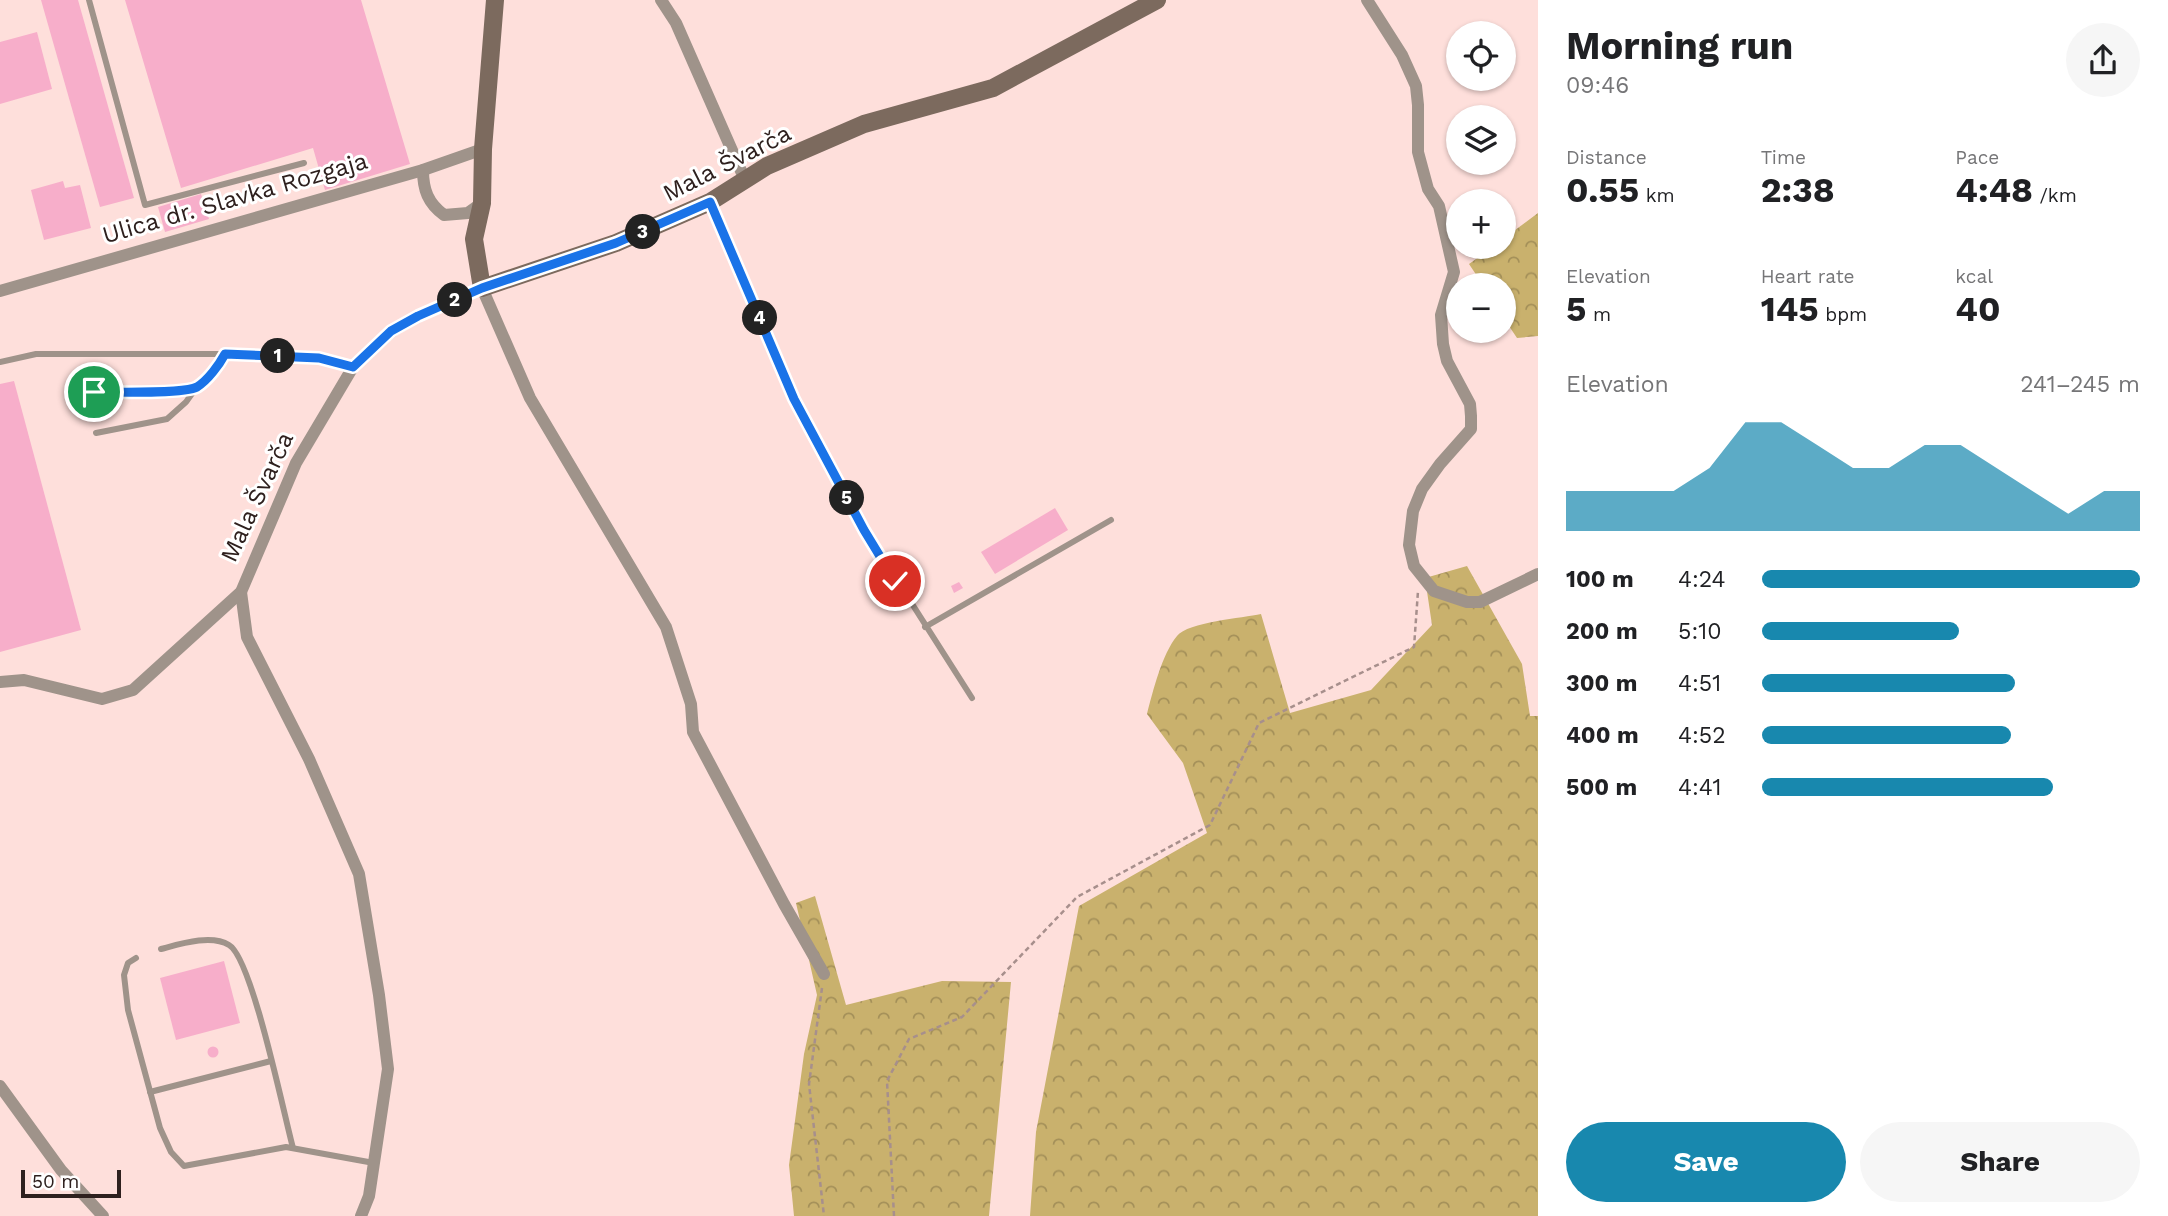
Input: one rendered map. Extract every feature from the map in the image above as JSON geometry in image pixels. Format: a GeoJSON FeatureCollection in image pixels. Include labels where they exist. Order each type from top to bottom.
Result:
{"type":"FeatureCollection","features":[{"type":"Feature","properties":{"kind":"street"},"geometry":{"type":"LineString","coordinates":[[495,0],[482,149],[482,203],[474,239],[482,288],[530,398],[666,627],[691,704],[693,732],[824,974]]}},
{"type":"Feature","properties":{"kind":"street"},"geometry":{"type":"LineString","coordinates":[[661,0],[676,23],[745,180]]}},
{"type":"Feature","properties":{"kind":"street","name":"Mala Švarča"},"geometry":{"type":"LineString","coordinates":[[0,682],[24,680],[102,699],[133,690],[241,592],[296,463],[353,367],[391,331],[482,288],[616,243],[710,202],[767,166],[864,124],[993,88],[1157,0]]}},
{"type":"Feature","properties":{"kind":"street"},"geometry":{"type":"LineString","coordinates":[[1367,0],[1402,55],[1416,86],[1418,152],[1428,189],[1439,206],[1454,272],[1441,315],[1443,344],[1447,361],[1470,404],[1471,416],[1471,429],[1422,489],[1413,511],[1409,545],[1414,566],[1434,591],[1467,603],[1480,602],[1538,574]]}},
{"type":"Feature","properties":{"kind":"street","name":"Ulica dr. Slavka Rozgaja"},"geometry":{"type":"LineString","coordinates":[[0,291],[423,170],[482,149]]}},
{"type":"Feature","properties":{"kind":"street"},"geometry":{"type":"LineString","coordinates":[[423,170],[428,198],[433,207],[444,215],[468,212],[482,203]]}},
{"type":"Feature","properties":{"kind":"street"},"geometry":{"type":"LineString","coordinates":[[241,592],[247,637],[309,760],[359,874],[388,1069],[369,1196],[361,1216]]}},
{"type":"Feature","properties":{"kind":"street"},"geometry":{"type":"LineString","coordinates":[[0,1086],[61,1170],[103,1216]]}},
{"type":"Feature","properties":{"kind":"lane"},"geometry":{"type":"LineString","coordinates":[[89,0],[145,205],[304,163]]}},
{"type":"Feature","properties":{"kind":"lane"},"geometry":{"type":"LineString","coordinates":[[710,202],[794,399],[864,530],[972,698]]}},
{"type":"Feature","properties":{"kind":"lane"},"geometry":{"type":"LineString","coordinates":[[0,362],[36,354],[225,354],[319,358],[353,367]]}},
{"type":"Feature","properties":{"kind":"lane"},"geometry":{"type":"LineString","coordinates":[[96,433],[167,419],[220,364],[225,354]]}},
{"type":"Feature","properties":{"kind":"lane"},"geometry":{"type":"LineString","coordinates":[[94,392],[196,388]]}},
{"type":"Feature","properties":{"kind":"lane"},"geometry":{"type":"LineString","coordinates":[[925,627],[1111,520]]}},
{"type":"Feature","properties":{"kind":"lane"},"geometry":{"type":"LineString","coordinates":[[161,949],[211,940],[228,944],[238,953],[256,1000],[293,1148]]}},
{"type":"Feature","properties":{"kind":"lane"},"geometry":{"type":"LineString","coordinates":[[136,958],[128,963],[124,975],[128,1010],[160,1128],[171,1152],[184,1166],[286,1147],[374,1163]]}},
{"type":"Feature","properties":{"kind":"lane"},"geometry":{"type":"LineString","coordinates":[[150,1091],[271,1061]]}},
{"type":"Feature","properties":{"kind":"path"},"geometry":{"type":"LineString","coordinates":[[894,1216],[887,1081],[909,1039],[962,1017],[1077,898],[1210,825],[1259,723],[1414,647],[1420,575]]}},
{"type":"Feature","properties":{"kind":"path"},"geometry":{"type":"LineString","coordinates":[[824,974],[809,1084],[824,1216]]}},
{"type":"Feature","properties":{"kind":"green space"},"geometry":{"type":"Polygon","coordinates":[[[1538,213],[1538,336],[1516,336],[1516,273],[1475,273],[1469,264],[1476,259],[1516,259],[1516,229],[1538,213]]]}},
{"type":"Feature","properties":{"kind":"green space"},"geometry":{"type":"Polygon","coordinates":[[[1467,566],[1522,664],[1530,716],[1538,716],[1538,1216],[1030,1216],[1036,1132],[1079,906],[1207,833],[1183,763],[1147,714],[1159,673],[1177,636],[1192,627],[1261,614],[1290,713],[1371,690],[1432,625],[1425,578],[1467,566]]]}},
{"type":"Feature","properties":{"kind":"green space"},"geometry":{"type":"Polygon","coordinates":[[[815,896],[846,1005],[942,981],[1011,982],[989,1216],[794,1216],[789,1165],[804,1054],[817,995],[796,903],[815,896]]]}},
{"type":"Feature","properties":{"kind":"building"},"geometry":{"type":"Polygon","coordinates":[[[41,0],[78,0],[134,198],[100,207],[41,0]]]}},
{"type":"Feature","properties":{"kind":"building"},"geometry":{"type":"Polygon","coordinates":[[[125,0],[361,0],[410,164],[325,190],[313,148],[181,188],[125,0]]]}},
{"type":"Feature","properties":{"kind":"building"},"geometry":{"type":"Polygon","coordinates":[[[37,32],[52,89],[0,104],[0,42],[37,32]]]}},
{"type":"Feature","properties":{"kind":"building"},"geometry":{"type":"Polygon","coordinates":[[[63,181],[65,188],[80,185],[91,228],[44,240],[31,190],[63,181]]]}},
{"type":"Feature","properties":{"kind":"building"},"geometry":{"type":"Polygon","coordinates":[[[201,194],[209,219],[165,232],[158,207],[201,194]]]}},
{"type":"Feature","properties":{"kind":"building"},"geometry":{"type":"Polygon","coordinates":[[[14,381],[81,630],[0,652],[0,384],[14,381]]]}},
{"type":"Feature","properties":{"kind":"building"},"geometry":{"type":"Polygon","coordinates":[[[1055,508],[1068,530],[995,574],[981,552],[1055,508]]]}},
{"type":"Feature","properties":{"kind":"building"},"geometry":{"type":"Polygon","coordinates":[[[959,582],[963,588],[954,593],[951,586],[959,582]]]}},
{"type":"Feature","properties":{"kind":"building"},"geometry":{"type":"Polygon","coordinates":[[[224,961],[240,1023],[176,1040],[160,978],[224,961]]]}},
{"type":"Feature","properties":{"kind":"building"},"geometry":{"type":"Polygon","coordinates":[[[213,1046],[219,1052],[213,1058],[207,1052],[213,1046]]]}},
{"type":"Feature","properties":{"kind":"route"},"geometry":{"type":"LineString","coordinates":[[94,392],[196,388],[220,364],[225,354],[319,358],[353,367],[391,331],[418,316],[482,288],[616,243],[710,202],[794,399],[864,530],[895,581]]}}]}
